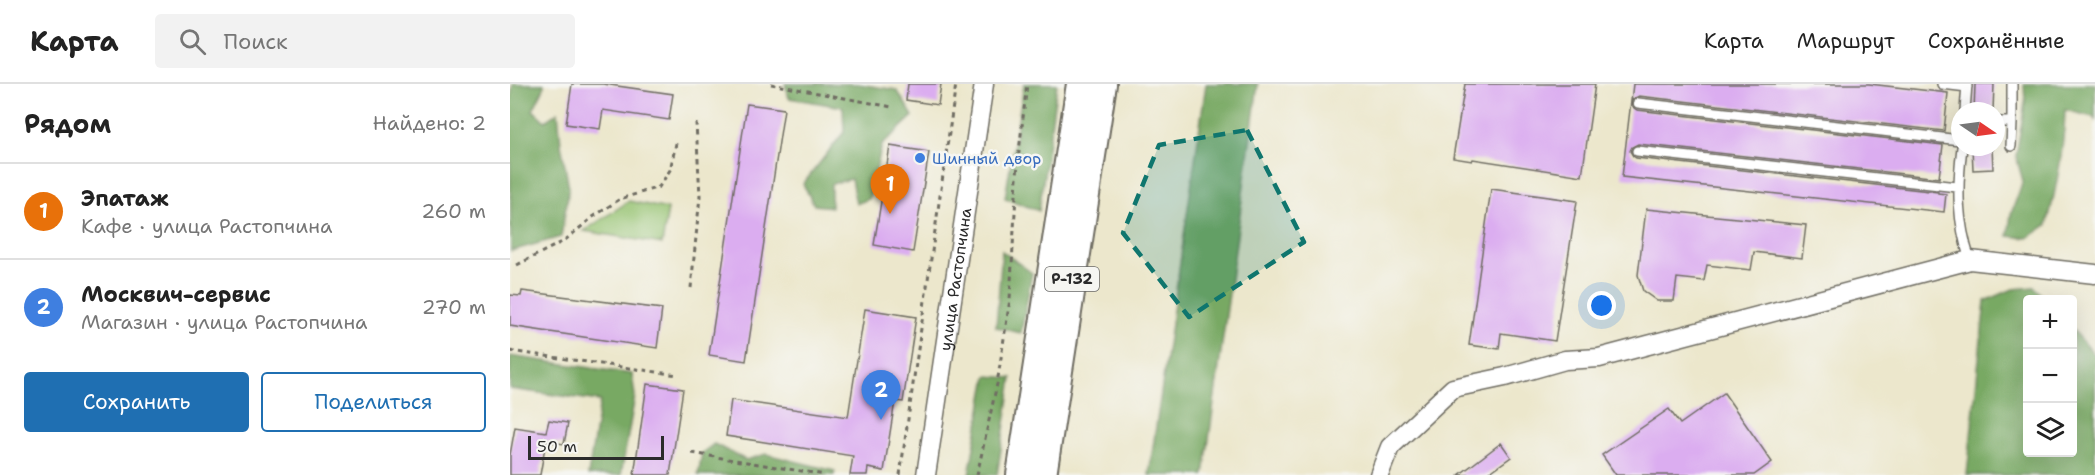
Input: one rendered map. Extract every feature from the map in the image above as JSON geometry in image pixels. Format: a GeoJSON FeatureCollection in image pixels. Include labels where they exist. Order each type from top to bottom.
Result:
{"type":"FeatureCollection","features":[{"type":"Feature","properties":{"kind":"highway","name":"Р-132"},"geometry":{"type":"LineString","coordinates":[[1022,475],[1081,84]]}},
{"type":"Feature","properties":{"kind":"highway","name":"Р-132"},"geometry":{"type":"LineString","coordinates":[[1042,475],[1102,84]]}},
{"type":"Feature","properties":{"kind":"street","name":"улица Растопчина"},"geometry":{"type":"LineString","coordinates":[[926,475],[984,84]]}},
{"type":"Feature","properties":{"kind":"street"},"geometry":{"type":"LineString","coordinates":[[1379,475],[1390,447],[1453,388],[1505,377],[1565,360],[1599,358],[1970,260],[2095,274]]}},
{"type":"Feature","properties":{"kind":"lane"},"geometry":{"type":"LineString","coordinates":[[1942,84],[1967,85],[1966,102]]}},
{"type":"Feature","properties":{"kind":"lane"},"geometry":{"type":"LineString","coordinates":[[2011,146],[2012,84]]}},
{"type":"Feature","properties":{"kind":"lane"},"geometry":{"type":"LineString","coordinates":[[1638,103],[1951,139]]}},
{"type":"Feature","properties":{"kind":"lane"},"geometry":{"type":"LineString","coordinates":[[2005,122],[2012,122]]}},
{"type":"Feature","properties":{"kind":"lane"},"geometry":{"type":"LineString","coordinates":[[1637,151],[1957,187]]}},
{"type":"Feature","properties":{"kind":"lane"},"geometry":{"type":"LineString","coordinates":[[1961,156],[1957,187],[1962,235],[1970,260]]}},
{"type":"Feature","properties":{"kind":"path"},"geometry":{"type":"LineString","coordinates":[[771,84],[892,106]]}},
{"type":"Feature","properties":{"kind":"path"},"geometry":{"type":"LineString","coordinates":[[900,475],[956,84]]}},
{"type":"Feature","properties":{"kind":"path"},"geometry":{"type":"LineString","coordinates":[[976,475],[997,384],[1010,298],[1018,160],[1027,84]]}},
{"type":"Feature","properties":{"kind":"path"},"geometry":{"type":"LineString","coordinates":[[691,288],[700,196],[696,123]]}},
{"type":"Feature","properties":{"kind":"path"},"geometry":{"type":"LineString","coordinates":[[516,264],[564,241],[593,217],[621,199],[659,187],[670,170],[677,139]]}},
{"type":"Feature","properties":{"kind":"path"},"geometry":{"type":"LineString","coordinates":[[510,351],[678,375]]}},
{"type":"Feature","properties":{"kind":"path"},"geometry":{"type":"LineString","coordinates":[[692,453],[825,475]]}},
{"type":"Feature","properties":{"kind":"highlighted area"},"geometry":{"type":"Polygon","coordinates":[[[1247,130],[1304,242],[1189,317],[1123,233],[1159,145],[1247,130]]]}},
{"type":"Feature","properties":{"kind":"green space"},"geometry":{"type":"Polygon","coordinates":[[[513,84],[544,84],[533,110],[545,121],[558,112],[569,188],[561,237],[511,251],[510,105],[513,84]]]}},
{"type":"Feature","properties":{"kind":"green space"},"geometry":{"type":"Polygon","coordinates":[[[785,84],[858,84],[897,90],[913,116],[882,145],[869,199],[856,204],[851,179],[831,184],[831,207],[814,205],[803,184],[844,132],[843,107],[789,98],[785,84]]]}},
{"type":"Feature","properties":{"kind":"green space"},"geometry":{"type":"Polygon","coordinates":[[[1024,84],[1057,84],[1039,211],[1005,198],[1024,84]]]}},
{"type":"Feature","properties":{"kind":"green space"},"geometry":{"type":"Polygon","coordinates":[[[1206,84],[1258,84],[1204,475],[1149,475],[1206,84]]]}},
{"type":"Feature","properties":{"kind":"green space"},"geometry":{"type":"Polygon","coordinates":[[[2024,84],[2095,84],[2095,120],[2093,117],[2065,110],[2059,168],[2047,225],[2028,238],[2008,236],[2011,214],[2023,181],[2016,156],[2025,103],[2024,84]]]}},
{"type":"Feature","properties":{"kind":"green space"},"geometry":{"type":"Polygon","coordinates":[[[629,201],[668,209],[662,244],[584,231],[629,201]]]}},
{"type":"Feature","properties":{"kind":"green space"},"geometry":{"type":"Polygon","coordinates":[[[1002,251],[1032,273],[1021,333],[996,327],[1002,251]]]}},
{"type":"Feature","properties":{"kind":"green space"},"geometry":{"type":"Polygon","coordinates":[[[2034,287],[2041,295],[2023,295],[2023,457],[2077,457],[2077,335],[2095,355],[2095,475],[1967,475],[1985,301],[2013,289],[2034,287]]]}},
{"type":"Feature","properties":{"kind":"green space"},"geometry":{"type":"Polygon","coordinates":[[[510,356],[632,374],[635,396],[621,475],[588,475],[600,401],[510,389],[510,356]]]}},
{"type":"Feature","properties":{"kind":"green space"},"geometry":{"type":"Polygon","coordinates":[[[987,376],[1012,378],[997,475],[969,475],[987,376]]]}},
{"type":"Feature","properties":{"kind":"green space"},"geometry":{"type":"Polygon","coordinates":[[[714,444],[746,460],[766,454],[835,471],[834,475],[698,475],[702,453],[714,444]]]}},
{"type":"Feature","properties":{"kind":"building"},"geometry":{"type":"Polygon","coordinates":[[[572,84],[603,84],[673,94],[669,120],[603,110],[600,129],[566,124],[572,84]]]}},
{"type":"Feature","properties":{"kind":"building"},"geometry":{"type":"Polygon","coordinates":[[[908,84],[941,84],[938,105],[906,100],[908,84]]]}},
{"type":"Feature","properties":{"kind":"building"},"geometry":{"type":"Polygon","coordinates":[[[1465,84],[1595,84],[1582,176],[1453,158],[1465,84]]]}},
{"type":"Feature","properties":{"kind":"building"},"geometry":{"type":"Polygon","coordinates":[[[1633,84],[1869,84],[1948,93],[1944,131],[1639,96],[1631,103],[1637,110],[1943,145],[1939,178],[1638,144],[1630,151],[1636,158],[1938,192],[1946,194],[1944,212],[1622,177],[1633,84]]]}},
{"type":"Feature","properties":{"kind":"building"},"geometry":{"type":"Polygon","coordinates":[[[1975,84],[1994,84],[1993,102],[1974,102],[1975,84]]]}},
{"type":"Feature","properties":{"kind":"building"},"geometry":{"type":"Polygon","coordinates":[[[747,104],[784,109],[746,361],[709,355],[747,104]]]}},
{"type":"Feature","properties":{"kind":"building"},"geometry":{"type":"Polygon","coordinates":[[[890,146],[929,152],[913,252],[874,245],[890,146]]]}},
{"type":"Feature","properties":{"kind":"building"},"geometry":{"type":"Polygon","coordinates":[[[1972,156],[1992,156],[1993,169],[1973,170],[1972,156]]]}},
{"type":"Feature","properties":{"kind":"building"},"geometry":{"type":"Polygon","coordinates":[[[1491,189],[1577,201],[1555,341],[1501,333],[1499,349],[1469,345],[1491,189]]]}},
{"type":"Feature","properties":{"kind":"building"},"geometry":{"type":"Polygon","coordinates":[[[1646,209],[1806,225],[1802,258],[1754,252],[1751,270],[1707,265],[1704,281],[1677,278],[1674,301],[1657,301],[1643,291],[1638,275],[1646,209]]]}},
{"type":"Feature","properties":{"kind":"building"},"geometry":{"type":"Polygon","coordinates":[[[522,291],[662,309],[657,348],[510,326],[510,295],[521,296],[522,291]]]}},
{"type":"Feature","properties":{"kind":"building"},"geometry":{"type":"Polygon","coordinates":[[[865,309],[916,317],[903,402],[895,401],[884,471],[868,468],[867,475],[850,475],[853,456],[726,436],[731,400],[848,417],[865,309]]]}},
{"type":"Feature","properties":{"kind":"building"},"geometry":{"type":"Polygon","coordinates":[[[647,384],[683,389],[670,475],[634,475],[647,384]]]}},
{"type":"Feature","properties":{"kind":"building"},"geometry":{"type":"Polygon","coordinates":[[[1724,393],[1772,462],[1754,475],[1616,475],[1602,455],[1669,409],[1680,424],[1724,393]]]}},
{"type":"Feature","properties":{"kind":"building"},"geometry":{"type":"Polygon","coordinates":[[[549,420],[568,423],[564,444],[546,441],[540,475],[510,475],[510,455],[515,427],[546,432],[549,420]]]}},
{"type":"Feature","properties":{"kind":"building"},"geometry":{"type":"Polygon","coordinates":[[[1501,443],[1511,457],[1486,475],[1459,475],[1501,443]]]}},
{"type":"Feature","properties":{"kind":"place","name":"Шинный двор"},"geometry":{"type":"Point","coordinates":[920,158]}},
{"type":"Feature","properties":{"kind":"place","name":"Эпатаж"},"geometry":{"type":"Point","coordinates":[890,214]}},
{"type":"Feature","properties":{"kind":"place","name":"Москвич-сервис"},"geometry":{"type":"Point","coordinates":[881,420]}}]}
